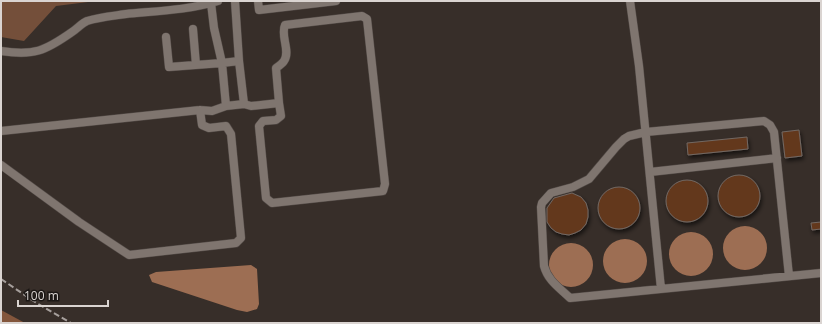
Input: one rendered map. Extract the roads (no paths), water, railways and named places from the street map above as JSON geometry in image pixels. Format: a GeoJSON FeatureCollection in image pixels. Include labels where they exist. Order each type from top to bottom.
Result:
{"type":"FeatureCollection","features":[{"type":"Feature","properties":{"kind":"lane"},"geometry":{"type":"LineString","coordinates":[[235,1],[239,61],[244,104]]}},
{"type":"Feature","properties":{"kind":"lane"},"geometry":{"type":"LineString","coordinates":[[258,1],[259,10],[336,1]]}},
{"type":"Feature","properties":{"kind":"lane"},"geometry":{"type":"LineString","coordinates":[[630,1],[640,66],[661,289]]}},
{"type":"Feature","properties":{"kind":"lane"},"geometry":{"type":"LineString","coordinates":[[1,51],[19,54],[46,49],[86,22],[106,16],[198,6],[214,2],[214,28],[222,63],[226,106]]}},
{"type":"Feature","properties":{"kind":"lane"},"geometry":{"type":"LineString","coordinates":[[362,16],[367,19],[385,184],[383,191],[272,202],[266,198],[259,126],[263,121],[276,120],[281,116],[279,103],[276,68],[284,61],[286,56],[283,30],[285,25],[362,16]]}},
{"type":"Feature","properties":{"kind":"lane"},"geometry":{"type":"LineString","coordinates":[[193,29],[196,65]]}},
{"type":"Feature","properties":{"kind":"lane"},"geometry":{"type":"LineString","coordinates":[[166,37],[169,67],[239,61]]}},
{"type":"Feature","properties":{"kind":"lane"},"geometry":{"type":"LineString","coordinates":[[1,131],[200,110],[212,111],[226,106],[244,104],[251,106],[279,103]]}},
{"type":"Feature","properties":{"kind":"lane"},"geometry":{"type":"LineString","coordinates":[[1,165],[79,222],[129,255],[236,243],[241,238],[231,134],[226,126],[209,128],[202,125],[200,110]]}},
{"type":"Feature","properties":{"kind":"lane"},"geometry":{"type":"LineString","coordinates":[[789,276],[774,132],[770,125],[764,121],[646,132],[629,136],[620,142],[589,179],[573,187],[554,191],[547,197],[541,207],[540,214],[544,266],[546,273],[551,281],[570,298],[821,273]]}},
{"type":"Feature","properties":{"kind":"lane"},"geometry":{"type":"LineString","coordinates":[[650,172],[777,158]]}},
{"type":"Feature","properties":{"kind":"railway"},"geometry":{"type":"LineString","coordinates":[[1,279],[35,302],[71,323]]}}]}
